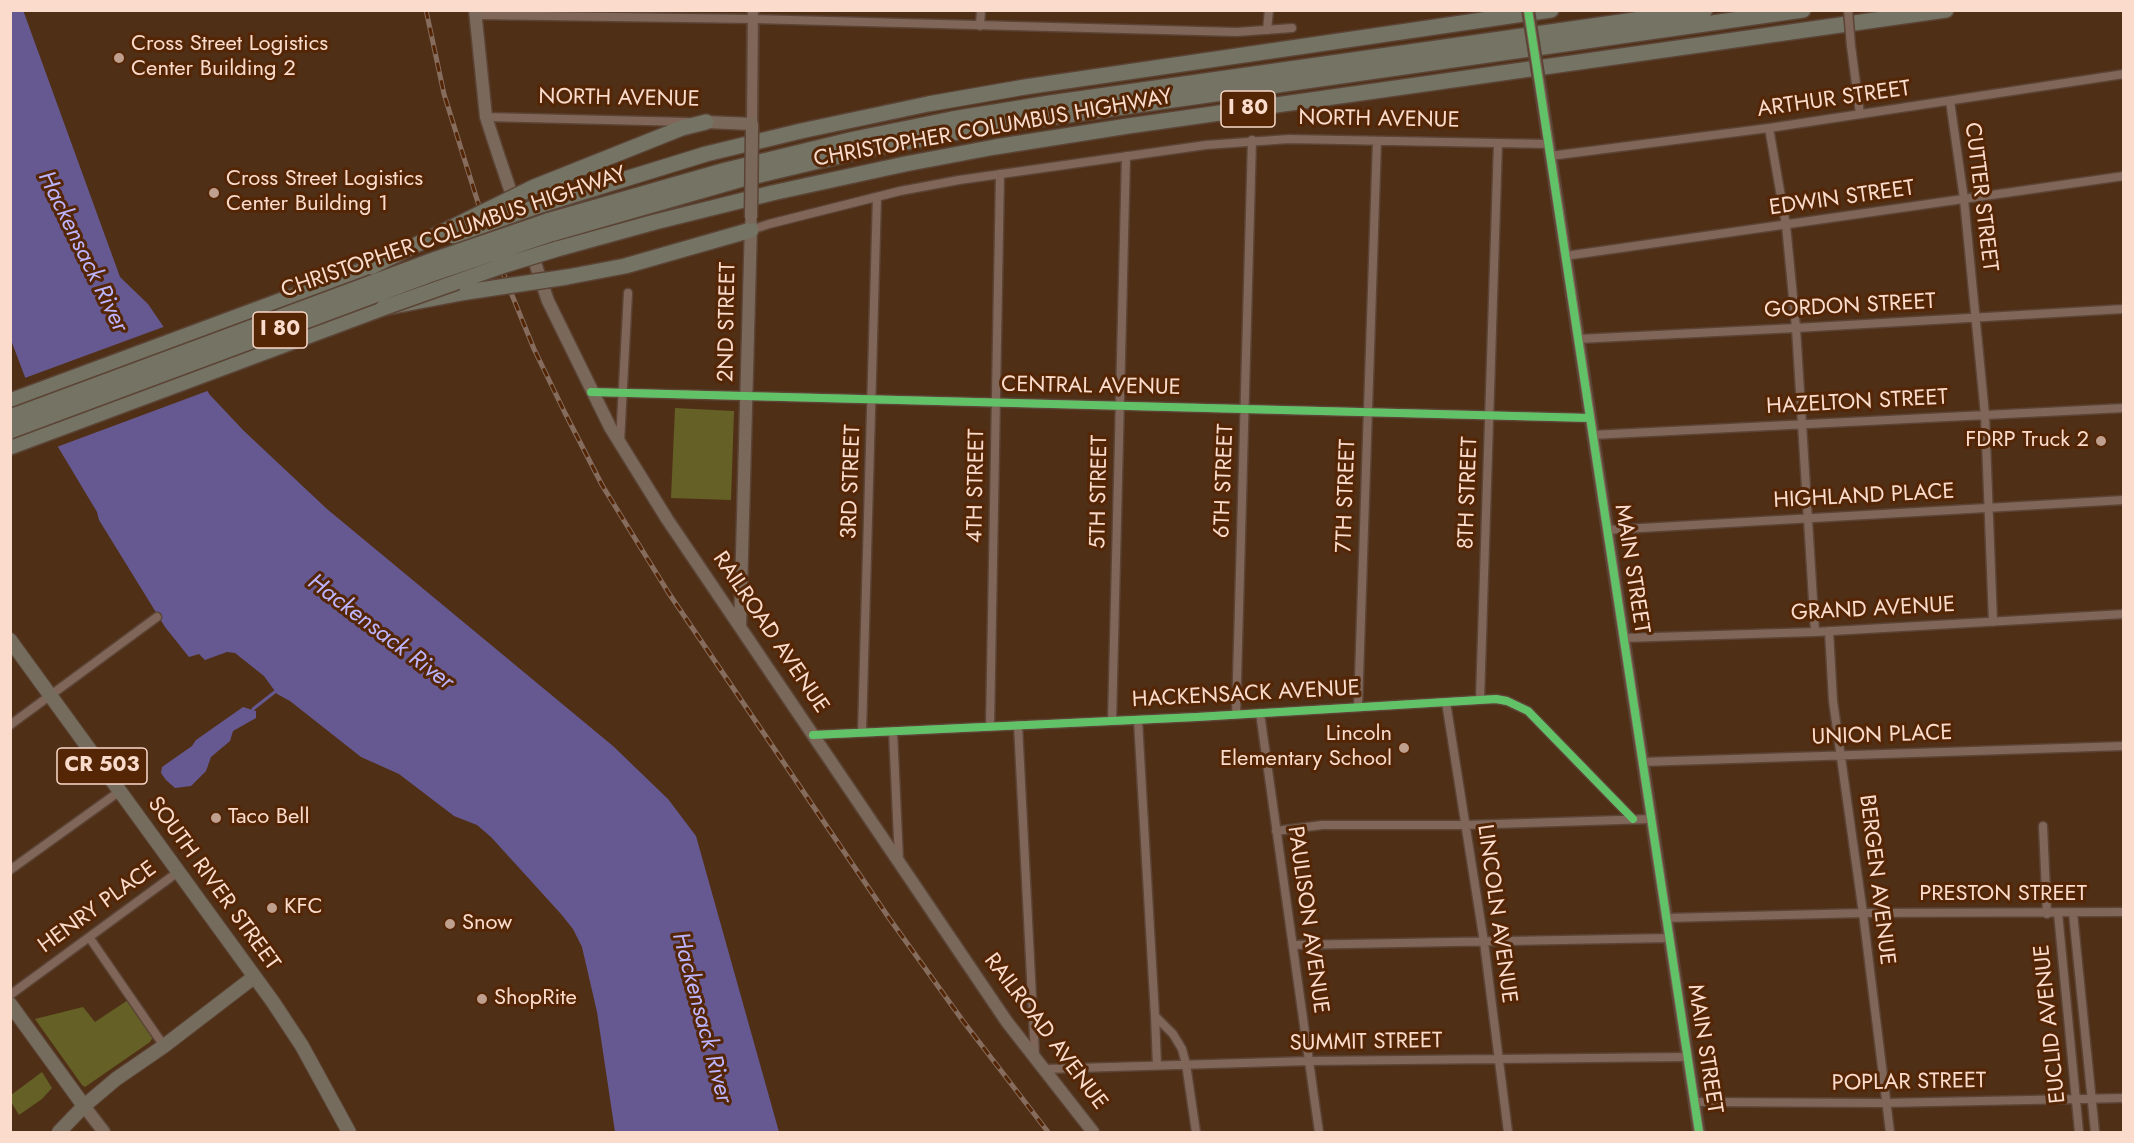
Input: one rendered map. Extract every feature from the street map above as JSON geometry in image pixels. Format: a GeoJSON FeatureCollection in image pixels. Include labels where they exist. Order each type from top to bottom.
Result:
{"type":"FeatureCollection","features":[{"type":"Feature","properties":{"kind":"highway","name":"CHRISTOPHER COLUMBUS HIGHWAY"},"geometry":{"type":"LineString","coordinates":[[10,401],[541,205],[644,172],[727,149],[928,104],[1025,87],[1551,10]]}},
{"type":"Feature","properties":{"kind":"highway","name":"CHRISTOPHER COLUMBUS HIGHWAY"},"geometry":{"type":"LineString","coordinates":[[10,431],[422,278],[631,196],[757,162],[952,119],[1705,10]]}},
{"type":"Feature","properties":{"kind":"highway","name":"CHRISTOPHER COLUMBUS HIGHWAY"},"geometry":{"type":"LineString","coordinates":[[10,417],[436,259],[549,227],[861,151],[974,129],[1803,10]]}},
{"type":"Feature","properties":{"kind":"highway","name":"CHRISTOPHER COLUMBUS HIGHWAY"},"geometry":{"type":"LineString","coordinates":[[10,447],[495,268],[655,222],[772,193],[994,147],[1946,10]]}},
{"type":"Feature","properties":{"kind":"highway"},"geometry":{"type":"LineString","coordinates":[[371,267],[534,187],[682,128],[706,122]]}},
{"type":"Feature","properties":{"kind":"highway"},"geometry":{"type":"LineString","coordinates":[[383,308],[487,288],[625,266],[751,224]]}},
{"type":"Feature","properties":{"kind":"main road","name":"RAILROAD AVENUE"},"geometry":{"type":"LineString","coordinates":[[476,13],[486,117],[548,301],[591,392],[620,445],[649,492],[1007,1022],[1093,1132]]}},
{"type":"Feature","properties":{"kind":"main road","name":"NORTH AVENUE"},"geometry":{"type":"LineString","coordinates":[[706,122],[752,127]]}},
{"type":"Feature","properties":{"kind":"main road","name":"2ND STREET"},"geometry":{"type":"LineString","coordinates":[[740,627],[748,396],[752,127]]}},
{"type":"Feature","properties":{"kind":"main road","name":"SOUTH RIVER STREET"},"geometry":{"type":"LineString","coordinates":[[10,640],[254,976],[302,1046],[349,1132]]}},
{"type":"Feature","properties":{"kind":"main road"},"geometry":{"type":"LineString","coordinates":[[59,1132],[84,1106],[116,1079],[164,1046],[254,976]]}},
{"type":"Feature","properties":{"kind":"main road"},"geometry":{"type":"LineString","coordinates":[[10,1004],[104,1132]]}},
{"type":"Feature","properties":{"kind":"street"},"geometry":{"type":"LineString","coordinates":[[980,26],[981,10]]}},
{"type":"Feature","properties":{"kind":"street"},"geometry":{"type":"LineString","coordinates":[[1267,30],[1269,10]]}},
{"type":"Feature","properties":{"kind":"street","name":"MAIN STREET"},"geometry":{"type":"LineString","coordinates":[[1528,10],[1699,1132]]}},
{"type":"Feature","properties":{"kind":"street"},"geometry":{"type":"LineString","coordinates":[[1848,10],[1860,114]]}},
{"type":"Feature","properties":{"kind":"street"},"geometry":{"type":"LineString","coordinates":[[476,13],[753,15],[980,26],[1225,32],[1292,28]]}},
{"type":"Feature","properties":{"kind":"street"},"geometry":{"type":"LineString","coordinates":[[752,127],[753,15]]}},
{"type":"Feature","properties":{"kind":"street","name":"ARTHUR STREET"},"geometry":{"type":"LineString","coordinates":[[1550,156],[1769,128],[2124,74]]}},
{"type":"Feature","properties":{"kind":"street","name":"CUTTER STREET"},"geometry":{"type":"LineString","coordinates":[[1950,101],[1964,199],[1985,415],[1993,622]]}},
{"type":"Feature","properties":{"kind":"street","name":"NORTH AVENUE"},"geometry":{"type":"LineString","coordinates":[[486,117],[706,122]]}},
{"type":"Feature","properties":{"kind":"street"},"geometry":{"type":"LineString","coordinates":[[1769,128],[1786,225],[1796,328],[1815,632]]}},
{"type":"Feature","properties":{"kind":"street","name":"NORTH AVENUE"},"geometry":{"type":"LineString","coordinates":[[751,224],[769,224],[877,197],[1000,174],[1252,140],[1548,144]]}},
{"type":"Feature","properties":{"kind":"street","name":"6TH STREET"},"geometry":{"type":"LineString","coordinates":[[1236,715],[1252,140]]}},
{"type":"Feature","properties":{"kind":"street","name":"7TH STREET"},"geometry":{"type":"LineString","coordinates":[[1358,707],[1377,141]]}},
{"type":"Feature","properties":{"kind":"street","name":"8TH STREET"},"geometry":{"type":"LineString","coordinates":[[1480,699],[1498,144]]}},
{"type":"Feature","properties":{"kind":"street","name":"5TH STREET"},"geometry":{"type":"LineString","coordinates":[[1112,721],[1126,156]]}},
{"type":"Feature","properties":{"kind":"street","name":"4TH STREET"},"geometry":{"type":"LineString","coordinates":[[990,727],[1000,174]]}},
{"type":"Feature","properties":{"kind":"street","name":"EDWIN STREET"},"geometry":{"type":"LineString","coordinates":[[1565,256],[2124,176]]}},
{"type":"Feature","properties":{"kind":"street","name":"3RD STREET"},"geometry":{"type":"LineString","coordinates":[[862,732],[877,197]]}},
{"type":"Feature","properties":{"kind":"street"},"geometry":{"type":"LineString","coordinates":[[620,445],[628,293]]}},
{"type":"Feature","properties":{"kind":"street","name":"GORDON STREET"},"geometry":{"type":"LineString","coordinates":[[1578,339],[2124,309]]}},
{"type":"Feature","properties":{"kind":"street","name":"CENTRAL AVENUE"},"geometry":{"type":"LineString","coordinates":[[591,392],[1590,418]]}},
{"type":"Feature","properties":{"kind":"street","name":"HAZELTON STREET"},"geometry":{"type":"LineString","coordinates":[[1592,435],[2124,408]]}},
{"type":"Feature","properties":{"kind":"street","name":"HIGHLAND PLACE"},"geometry":{"type":"LineString","coordinates":[[1607,530],[2124,500]]}},
{"type":"Feature","properties":{"kind":"street","name":"GRAND AVENUE"},"geometry":{"type":"LineString","coordinates":[[1623,638],[1815,632],[2124,614]]}},
{"type":"Feature","properties":{"kind":"street"},"geometry":{"type":"LineString","coordinates":[[10,724],[157,617]]}},
{"type":"Feature","properties":{"kind":"street","name":"BERGEN AVENUE"},"geometry":{"type":"LineString","coordinates":[[1828,631],[1833,701],[1863,913],[1890,1132]]}},
{"type":"Feature","properties":{"kind":"street","name":"HACKENSACK AVENUE"},"geometry":{"type":"LineString","coordinates":[[813,735],[1236,715],[1480,699],[1507,701],[1528,711],[1633,819]]}},
{"type":"Feature","properties":{"kind":"street","name":"LINCOLN AVENUE"},"geometry":{"type":"LineString","coordinates":[[1446,702],[1484,942],[1508,1132]]}},
{"type":"Feature","properties":{"kind":"street","name":"PAULISON AVENUE"},"geometry":{"type":"LineString","coordinates":[[1260,713],[1319,1132]]}},
{"type":"Feature","properties":{"kind":"street"},"geometry":{"type":"LineString","coordinates":[[1138,720],[1156,1065]]}},
{"type":"Feature","properties":{"kind":"street"},"geometry":{"type":"LineString","coordinates":[[1018,725],[1035,1057]]}},
{"type":"Feature","properties":{"kind":"street"},"geometry":{"type":"LineString","coordinates":[[893,731],[899,862]]}},
{"type":"Feature","properties":{"kind":"street","name":"UNION PLACE"},"geometry":{"type":"LineString","coordinates":[[1642,762],[2124,746]]}},
{"type":"Feature","properties":{"kind":"street"},"geometry":{"type":"LineString","coordinates":[[10,870],[120,791]]}},
{"type":"Feature","properties":{"kind":"street"},"geometry":{"type":"LineString","coordinates":[[1276,831],[1322,825],[1465,825],[1651,819]]}},
{"type":"Feature","properties":{"kind":"street"},"geometry":{"type":"LineString","coordinates":[[2043,826],[2047,914]]}},
{"type":"Feature","properties":{"kind":"street","name":"HENRY PLACE"},"geometry":{"type":"LineString","coordinates":[[10,995],[178,872]]}},
{"type":"Feature","properties":{"kind":"street","name":"PRESTON STREET"},"geometry":{"type":"LineString","coordinates":[[1666,918],[1863,913],[2124,912]]}},
{"type":"Feature","properties":{"kind":"street","name":"EUCLID AVENUE"},"geometry":{"type":"LineString","coordinates":[[2058,913],[2079,1132]]}},
{"type":"Feature","properties":{"kind":"street","name":"EUCLID AVENUE"},"geometry":{"type":"LineString","coordinates":[[2073,913],[2095,1132]]}},
{"type":"Feature","properties":{"kind":"street"},"geometry":{"type":"LineString","coordinates":[[89,938],[164,1046]]}},
{"type":"Feature","properties":{"kind":"street"},"geometry":{"type":"LineString","coordinates":[[1293,945],[1669,938]]}},
{"type":"Feature","properties":{"kind":"street"},"geometry":{"type":"LineString","coordinates":[[2064,977],[2079,976]]}},
{"type":"Feature","properties":{"kind":"street"},"geometry":{"type":"LineString","coordinates":[[1155,1016],[1178,1041],[1186,1064],[1196,1132]]}},
{"type":"Feature","properties":{"kind":"street"},"geometry":{"type":"LineString","coordinates":[[2069,1031],[2085,1030]]}},
{"type":"Feature","properties":{"kind":"street","name":"SUMMIT STREET"},"geometry":{"type":"LineString","coordinates":[[1045,1070],[1309,1061],[1687,1057]]}},
{"type":"Feature","properties":{"kind":"street","name":"POPLAR STREET"},"geometry":{"type":"LineString","coordinates":[[1694,1102],[2124,1098]]}},
{"type":"Feature","properties":{"kind":"shaded area"},"geometry":{"type":"Polygon","coordinates":[[[675,408],[734,411],[731,500],[671,498],[675,408]]]}},
{"type":"Feature","properties":{"kind":"shaded area"},"geometry":{"type":"Polygon","coordinates":[[[128,1000],[153,1037],[150,1042],[85,1087],[35,1019],[83,1007],[95,1022],[128,1000]]]}},
{"type":"Feature","properties":{"kind":"shaded area"},"geometry":{"type":"Polygon","coordinates":[[[42,1072],[52,1088],[42,1099],[19,1115],[11,1102],[11,1095],[42,1072]]]}},
{"type":"Feature","properties":{"kind":"water","name":"Hackensack River"},"geometry":{"type":"Polygon","coordinates":[[[23,10],[120,277],[148,304],[210,395],[244,431],[327,509],[613,746],[668,799],[696,836],[779,1132],[615,1132],[597,1012],[582,947],[573,929],[561,914],[491,837],[477,825],[454,816],[399,774],[361,757],[290,701],[277,694],[264,676],[235,653],[227,652],[205,660],[199,654],[189,657],[165,627],[99,520],[97,512],[40,417],[11,340],[10,11],[23,10]]]}},
{"type":"Feature","properties":{"kind":"water"},"geometry":{"type":"Polygon","coordinates":[[[243,707],[256,711],[256,718],[233,731],[230,741],[211,757],[206,771],[191,786],[175,788],[166,780],[161,773],[162,767],[243,707]]]}},
{"type":"Feature","properties":{"kind":"pier"},"geometry":{"type":"Polygon","coordinates":[[[166,326],[210,390],[54,448],[37,418],[22,379],[166,326]]]}},
{"type":"Feature","properties":{"kind":"waterway"},"geometry":{"type":"LineString","coordinates":[[253,709],[276,691]]}},
{"type":"Feature","properties":{"kind":"railway"},"geometry":{"type":"LineString","coordinates":[[426,10],[444,94],[490,241],[534,349],[602,485],[668,592],[889,918],[963,1021],[1048,1132]]}},
{"type":"Feature","properties":{"kind":"cycle path"},"geometry":{"type":"LineString","coordinates":[[1528,10],[1699,1132]]}},
{"type":"Feature","properties":{"kind":"cycle path"},"geometry":{"type":"LineString","coordinates":[[591,392],[1590,418]]}},
{"type":"Feature","properties":{"kind":"cycle path"},"geometry":{"type":"LineString","coordinates":[[813,735],[1197,717],[1496,699],[1507,701],[1528,711],[1633,819]]}},
{"type":"Feature","properties":{"kind":"place","name":"Cross Street Logistics Center Building 2"},"geometry":{"type":"Point","coordinates":[119,58]}},
{"type":"Feature","properties":{"kind":"place","name":"Cross Street Logistics Center Building 1"},"geometry":{"type":"Point","coordinates":[214,193]}},
{"type":"Feature","properties":{"kind":"place","name":"FDRP Truck 2"},"geometry":{"type":"Point","coordinates":[2101,441]}},
{"type":"Feature","properties":{"kind":"place","name":"Lincoln Elementary School"},"geometry":{"type":"Point","coordinates":[1404,748]}},
{"type":"Feature","properties":{"kind":"place","name":"Taco Bell"},"geometry":{"type":"Point","coordinates":[216,818]}},
{"type":"Feature","properties":{"kind":"place","name":"KFC"},"geometry":{"type":"Point","coordinates":[272,908]}},
{"type":"Feature","properties":{"kind":"place","name":"Snow"},"geometry":{"type":"Point","coordinates":[450,924]}},
{"type":"Feature","properties":{"kind":"place","name":"ShopRite"},"geometry":{"type":"Point","coordinates":[482,999]}}]}
